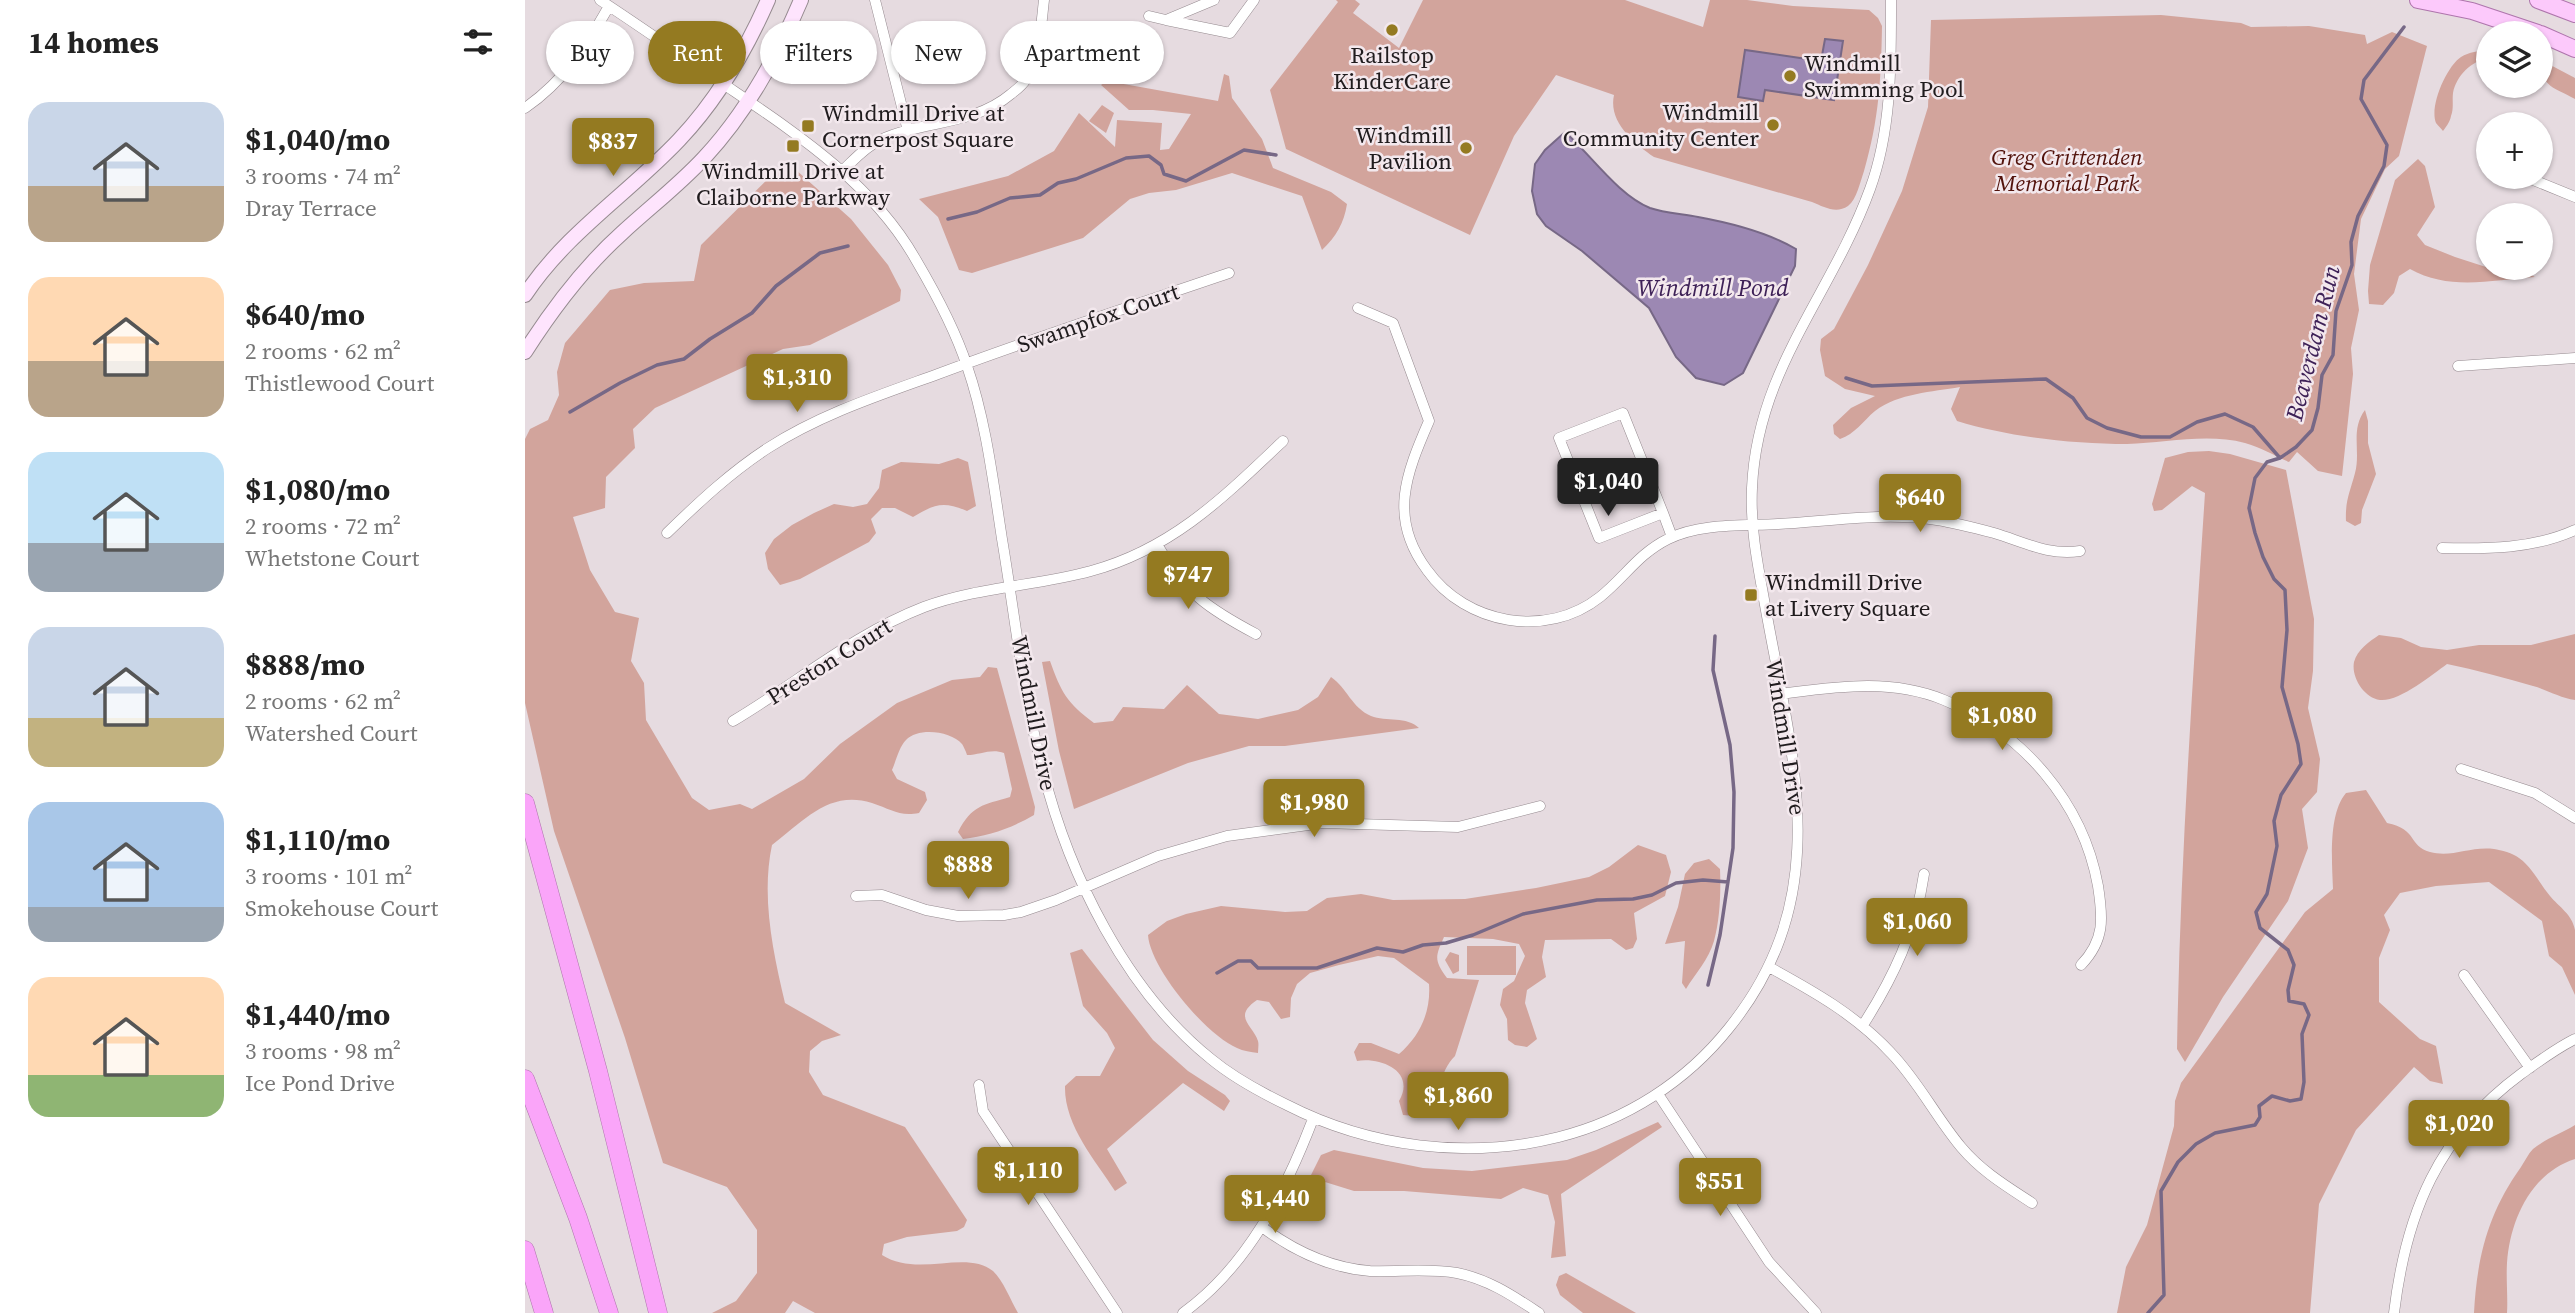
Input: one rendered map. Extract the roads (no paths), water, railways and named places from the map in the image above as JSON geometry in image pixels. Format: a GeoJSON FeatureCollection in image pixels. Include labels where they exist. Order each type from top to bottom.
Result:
{"type":"FeatureCollection","features":[{"type":"Feature","properties":{"kind":"highway"},"geometry":{"type":"LineString","coordinates":[[525,803],[598,1071],[658,1313]]}},
{"type":"Feature","properties":{"kind":"highway"},"geometry":{"type":"LineString","coordinates":[[525,1079],[578,1217],[609,1313]]}},
{"type":"Feature","properties":{"kind":"highway"},"geometry":{"type":"LineString","coordinates":[[525,1250],[544,1313]]}},
{"type":"Feature","properties":{"kind":"main road"},"geometry":{"type":"LineString","coordinates":[[746,45],[768,0]]}},
{"type":"Feature","properties":{"kind":"main road"},"geometry":{"type":"LineString","coordinates":[[525,352],[572,284],[622,233],[705,158],[749,101],[776,54],[801,0]]}},
{"type":"Feature","properties":{"kind":"main road"},"geometry":{"type":"LineString","coordinates":[[2418,0],[2499,21]]}},
{"type":"Feature","properties":{"kind":"main road"},"geometry":{"type":"LineString","coordinates":[[2538,0],[2575,15]]}},
{"type":"Feature","properties":{"kind":"main road"},"geometry":{"type":"LineString","coordinates":[[2553,40],[2575,49]]}},
{"type":"Feature","properties":{"kind":"main road"},"geometry":{"type":"LineString","coordinates":[[525,295],[573,238],[680,139],[723,84]]}},
{"type":"Feature","properties":{"kind":"street"},"geometry":{"type":"LineString","coordinates":[[875,0],[908,131]]}},
{"type":"Feature","properties":{"kind":"street"},"geometry":{"type":"LineString","coordinates":[[842,171],[878,141],[969,117],[991,108],[1017,89],[1026,79],[1035,54],[1044,0]]}},
{"type":"Feature","properties":{"kind":"street"},"geometry":{"type":"LineString","coordinates":[[1166,20],[1214,0]]}},
{"type":"Feature","properties":{"kind":"street"},"geometry":{"type":"LineString","coordinates":[[1149,16],[1230,33],[1254,0]]}},
{"type":"Feature","properties":{"kind":"street","name":"Windmill Drive"},"geometry":{"type":"LineString","coordinates":[[723,84],[842,171],[873,202],[914,255],[947,317],[967,363],[985,435],[1036,743],[1051,801],[1085,887],[1137,980],[1184,1035],[1239,1079],[1313,1119],[1374,1138],[1405,1143],[1498,1147],[1556,1138],[1595,1126],[1628,1112],[1676,1080],[1722,1037],[1747,1004],[1769,967],[1788,914],[1799,844],[1795,780],[1752,525],[1754,457],[1769,396],[1790,349],[1854,227],[1874,179],[1888,99],[1891,0]]}},
{"type":"Feature","properties":{"kind":"street","name":"Windmill Drive"},"geometry":{"type":"LineString","coordinates":[[604,3],[648,33]]}},
{"type":"Feature","properties":{"kind":"street"},"geometry":{"type":"LineString","coordinates":[[525,108],[557,83],[572,67],[589,41],[604,3]]}},
{"type":"Feature","properties":{"kind":"street"},"geometry":{"type":"LineString","coordinates":[[2553,188],[2575,197]]}},
{"type":"Feature","properties":{"kind":"street","name":"Swampfox Court"},"geometry":{"type":"LineString","coordinates":[[667,533],[734,473],[797,431],[851,406],[1229,273]]}},
{"type":"Feature","properties":{"kind":"street"},"geometry":{"type":"LineString","coordinates":[[1358,308],[1393,323],[1429,421],[1406,478],[1404,490],[1405,518],[1412,542],[1423,565],[1439,585],[1472,609],[1508,621],[1528,622],[1559,618],[1599,598],[1640,556],[1672,537],[1703,530],[1752,525],[1881,517],[1912,518],[1964,525],[2043,551],[2062,554],[2080,551]]}},
{"type":"Feature","properties":{"kind":"street"},"geometry":{"type":"LineString","coordinates":[[2458,366],[2575,358]]}},
{"type":"Feature","properties":{"kind":"street"},"geometry":{"type":"LineString","coordinates":[[1663,513],[1599,538],[1559,438],[1623,412],[1663,513],[1672,537]]}},
{"type":"Feature","properties":{"kind":"street","name":"Preston Court"},"geometry":{"type":"LineString","coordinates":[[733,722],[892,620],[959,596],[1089,572],[1158,546],[1200,517],[1283,441]]}},
{"type":"Feature","properties":{"kind":"street"},"geometry":{"type":"LineString","coordinates":[[2442,548],[2514,547],[2575,530]]}},
{"type":"Feature","properties":{"kind":"street"},"geometry":{"type":"LineString","coordinates":[[1158,546],[1183,584],[1198,599],[1256,634]]}},
{"type":"Feature","properties":{"kind":"street"},"geometry":{"type":"LineString","coordinates":[[1780,694],[1854,685],[1906,689],[1935,697],[1965,710],[2003,733],[2021,748],[2059,790],[2083,834],[2093,864],[2100,901],[2101,929],[2094,951],[2081,965]]}},
{"type":"Feature","properties":{"kind":"street"},"geometry":{"type":"LineString","coordinates":[[2461,769],[2535,793],[2575,818]]}},
{"type":"Feature","properties":{"kind":"street"},"geometry":{"type":"LineString","coordinates":[[856,896],[882,895],[926,910],[958,916],[985,916],[1029,910],[1147,860],[1184,848],[1265,829],[1323,823],[1458,827],[1540,806]]}},
{"type":"Feature","properties":{"kind":"street"},"geometry":{"type":"LineString","coordinates":[[1863,1025],[1899,964],[1921,898],[1924,874]]}},
{"type":"Feature","properties":{"kind":"street"},"geometry":{"type":"LineString","coordinates":[[1769,967],[1809,989],[1863,1025],[1923,1091],[1959,1145],[1974,1161],[2000,1183],[2032,1203]]}},
{"type":"Feature","properties":{"kind":"street"},"geometry":{"type":"LineString","coordinates":[[2464,975],[2530,1068]]}},
{"type":"Feature","properties":{"kind":"street"},"geometry":{"type":"LineString","coordinates":[[2394,1313],[2406,1243],[2425,1188],[2454,1139],[2467,1122],[2500,1090],[2575,1040]]}},
{"type":"Feature","properties":{"kind":"street"},"geometry":{"type":"LineString","coordinates":[[979,1085],[983,1111],[1117,1313]]}},
{"type":"Feature","properties":{"kind":"street"},"geometry":{"type":"LineString","coordinates":[[1658,1094],[1755,1243],[1781,1277],[1816,1313]]}},
{"type":"Feature","properties":{"kind":"street"},"geometry":{"type":"LineString","coordinates":[[1183,1313],[1225,1275],[1262,1227],[1288,1179],[1313,1119]]}},
{"type":"Feature","properties":{"kind":"street"},"geometry":{"type":"LineString","coordinates":[[1262,1227],[1310,1255],[1359,1270],[1436,1272],[1470,1277],[1501,1288],[1539,1313]]}},
{"type":"Feature","properties":{"kind":"water","name":"Windmill Swimming Pool"},"geometry":{"type":"Polygon","coordinates":[[[1825,39],[1843,41],[1834,100],[1765,90],[1763,101],[1738,97],[1745,50],[1821,61],[1825,39]]]}},
{"type":"Feature","properties":{"kind":"water","name":"Windmill Pond"},"geometry":{"type":"Polygon","coordinates":[[[1565,132],[1616,184],[1638,202],[1661,211],[1736,225],[1796,249],[1795,266],[1743,373],[1724,385],[1696,378],[1676,357],[1649,308],[1582,251],[1546,226],[1537,214],[1532,191],[1535,164],[1545,150],[1565,132]]]}},
{"type":"Feature","properties":{"kind":"waterway","name":"Beaverdam Run"},"geometry":{"type":"LineString","coordinates":[[2148,1313],[2164,1295],[2161,1191],[2178,1162],[2196,1144],[2215,1133],[2255,1125],[2260,1117],[2259,1106],[2272,1096],[2290,1101],[2301,1099],[2304,1082],[2302,1034],[2309,1015],[2304,1004],[2289,1001],[2288,990],[2294,965],[2288,950],[2260,928],[2256,912],[2267,894],[2277,846],[2274,821],[2281,795],[2301,764],[2282,687],[2287,630],[2285,590],[2274,579],[2263,557],[2249,508],[2255,478],[2267,462],[2280,458],[2296,447],[2312,430],[2322,375],[2333,355],[2336,311],[2352,265],[2351,242],[2358,216],[2384,166],[2387,145],[2361,99],[2364,80],[2404,27]]}},
{"type":"Feature","properties":{"kind":"waterway"},"geometry":{"type":"LineString","coordinates":[[948,219],[977,212],[1010,198],[1040,195],[1058,183],[1076,179],[1126,158],[1149,156],[1161,165],[1164,174],[1186,181],[1244,150],[1276,155]]}},
{"type":"Feature","properties":{"kind":"waterway"},"geometry":{"type":"LineString","coordinates":[[570,412],[657,365],[684,359],[752,313],[776,286],[820,253],[848,246]]}},
{"type":"Feature","properties":{"kind":"waterway"},"geometry":{"type":"LineString","coordinates":[[1846,378],[1872,386],[2046,379],[2073,398],[2087,418],[2107,428],[2141,437],[2170,437],[2197,422],[2225,414],[2253,427],[2280,458]]}},
{"type":"Feature","properties":{"kind":"waterway"},"geometry":{"type":"LineString","coordinates":[[1708,985],[1720,935],[1733,848],[1734,792],[1730,745],[1713,670],[1715,636]]}},
{"type":"Feature","properties":{"kind":"waterway"},"geometry":{"type":"LineString","coordinates":[[1217,973],[1238,961],[1251,961],[1258,968],[1317,968],[1377,948],[1403,952],[1423,945],[1446,943],[1523,914],[1597,900],[1633,899],[1652,895],[1676,883],[1703,880],[1728,882]]}},
{"type":"Feature","properties":{"kind":"place","name":"Railstop KinderCare"},"geometry":{"type":"Point","coordinates":[1392,30]}},
{"type":"Feature","properties":{"kind":"place","name":"Windmill Swimming Pool"},"geometry":{"type":"Point","coordinates":[1790,76]}},
{"type":"Feature","properties":{"kind":"place","name":"Windmill Community Center"},"geometry":{"type":"Point","coordinates":[1773,125]}},
{"type":"Feature","properties":{"kind":"place","name":"Windmill Drive at Cornerpost Square"},"geometry":{"type":"Point","coordinates":[808,126]}},
{"type":"Feature","properties":{"kind":"place","name":"Windmill Drive at Claiborne Parkway"},"geometry":{"type":"Point","coordinates":[793,146]}},
{"type":"Feature","properties":{"kind":"place","name":"Windmill Pavilion"},"geometry":{"type":"Point","coordinates":[1466,148]}},
{"type":"Feature","properties":{"kind":"place","name":"Windmill Drive at Livery Square"},"geometry":{"type":"Point","coordinates":[1751,595]}},
{"type":"Feature","properties":{"kind":"park label","name":"Greg Crittenden Memorial Park"},"geometry":{"type":"Point","coordinates":[2067,170]}}]}
